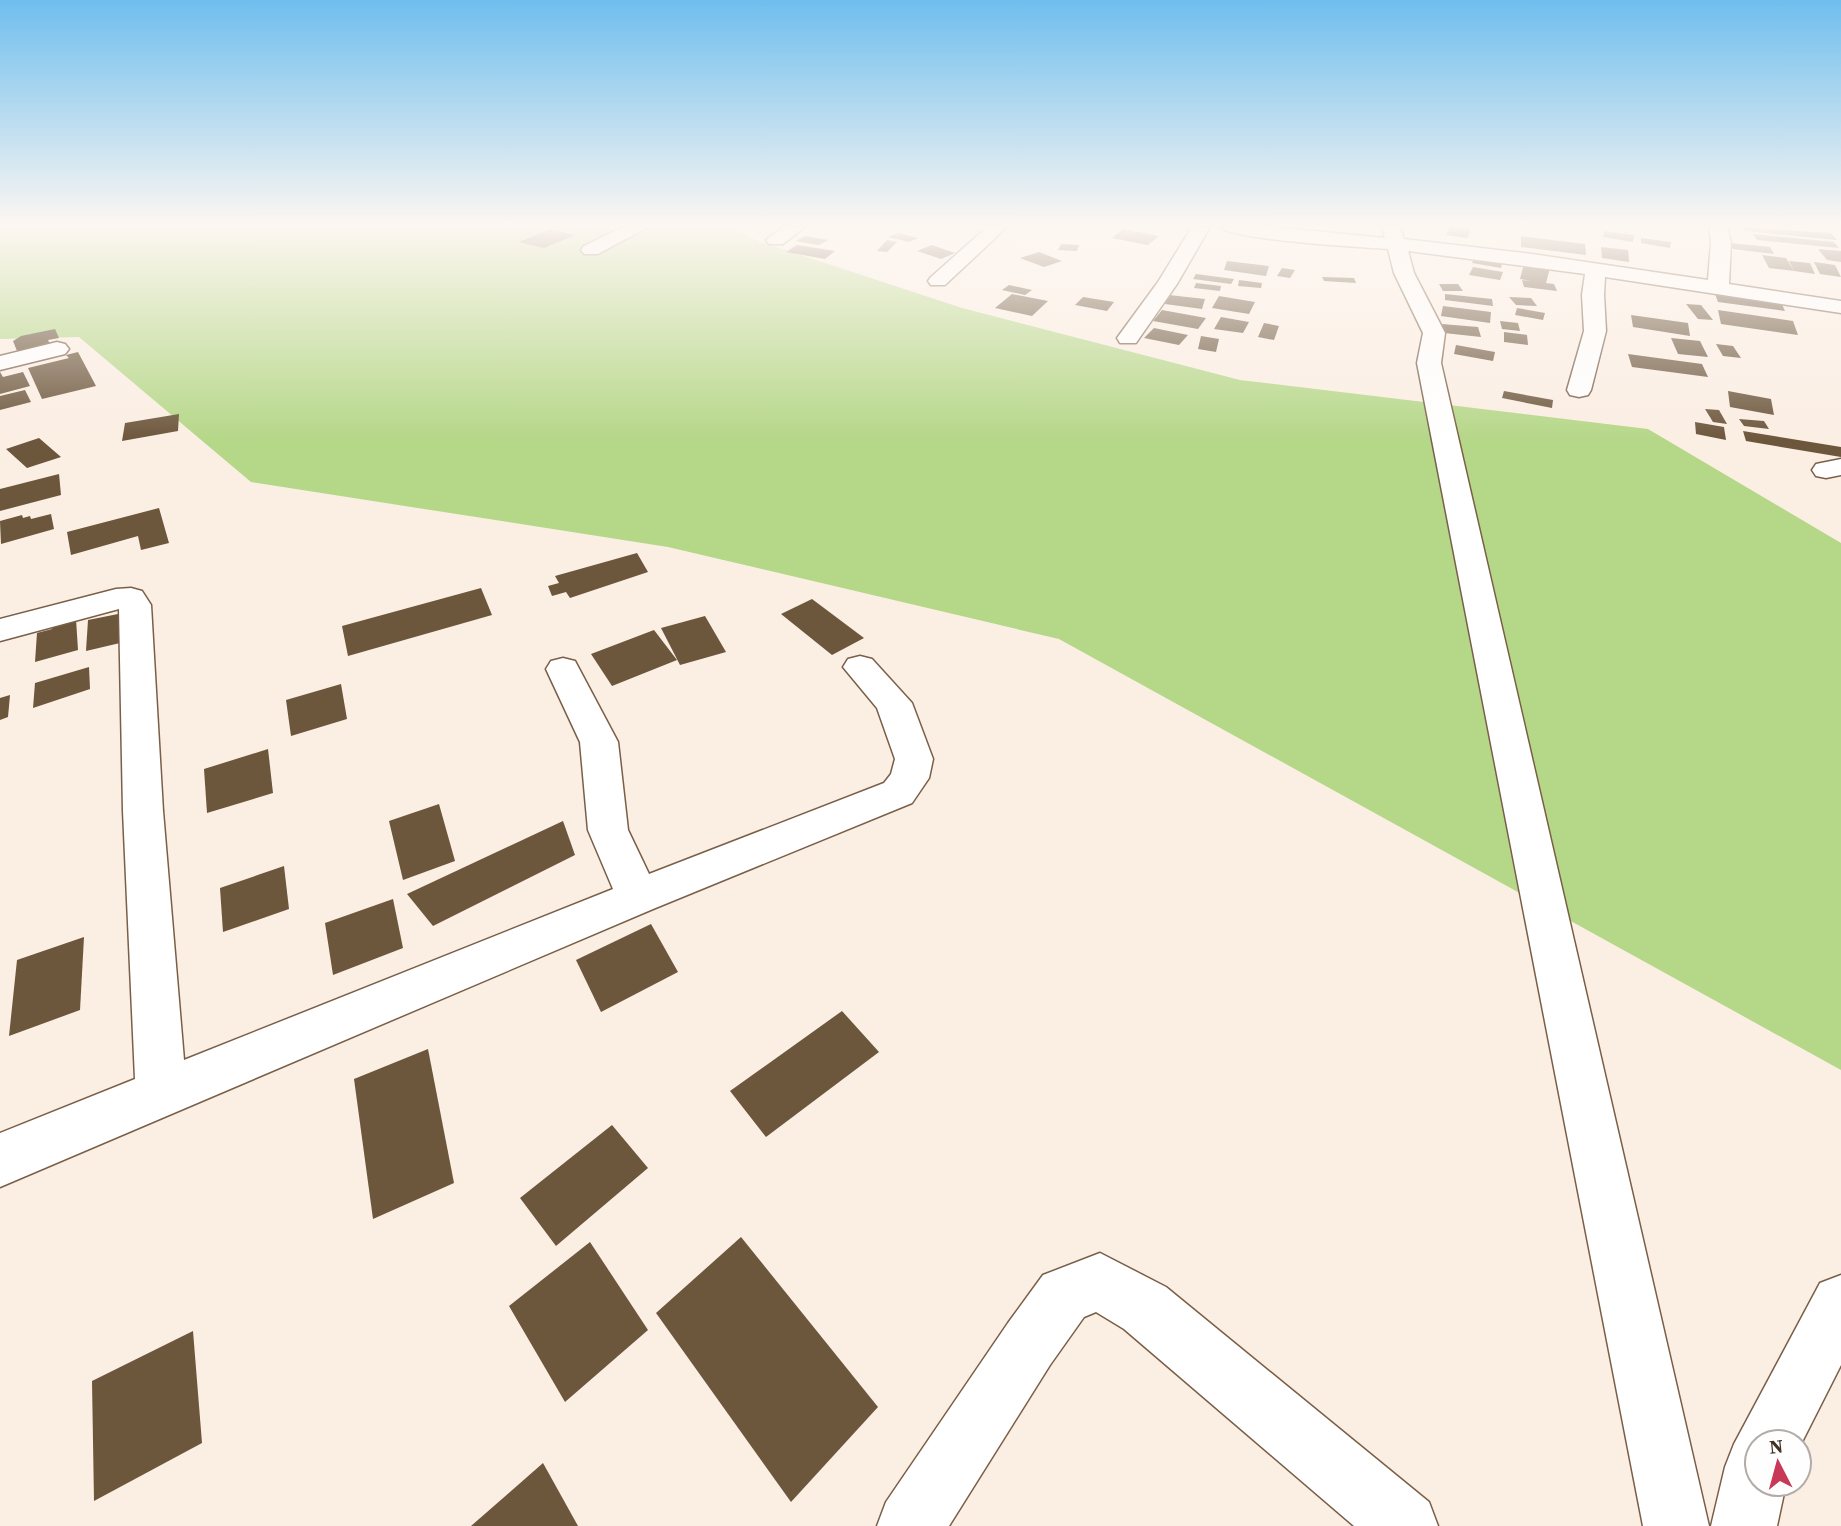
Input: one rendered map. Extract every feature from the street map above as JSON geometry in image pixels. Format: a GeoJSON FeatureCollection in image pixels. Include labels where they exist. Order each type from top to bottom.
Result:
{"type":"FeatureCollection","features":[{"type":"Feature","properties":{"kind":"street"},"geometry":{"type":"LineString","coordinates":[[1128,338],[1157,298]]}},
{"type":"Feature","properties":{"kind":"street"},"geometry":{"type":"LineString","coordinates":[[1416,298],[1434,334],[1430,363],[1676,1526]]}},
{"type":"Feature","properties":{"kind":"street"},"geometry":{"type":"LineString","coordinates":[[1579,390],[1595,331],[1593,298]]}},
{"type":"Feature","properties":{"kind":"street"},"geometry":{"type":"LineString","coordinates":[[1771,298],[1837,311]]}},
{"type":"Feature","properties":{"kind":"street"},"geometry":{"type":"LineString","coordinates":[[0,363],[57,349]]}},
{"type":"Feature","properties":{"kind":"street"},"geometry":{"type":"LineString","coordinates":[[0,630],[116,599],[131,598],[135,605],[144,811],[162,1093]]}},
{"type":"Feature","properties":{"kind":"street"},"geometry":{"type":"LineString","coordinates":[[0,1160],[898,793],[909,778],[914,760],[894,703],[860,667]]}},
{"type":"Feature","properties":{"kind":"street"},"geometry":{"type":"LineString","coordinates":[[563,669],[599,742],[608,830],[638,897]]}},
{"type":"Feature","properties":{"kind":"street"},"geometry":{"type":"LineString","coordinates":[[910,1526],[1029,1344],[1064,1296],[1100,1282],[1145,1308],[1405,1526]]}},
{"type":"Feature","properties":{"kind":"street"},"geometry":{"type":"LineString","coordinates":[[1775,1428],[1841,1304]]}},
{"type":"Feature","properties":{"kind":"street"},"geometry":{"type":"LineString","coordinates":[[1744,1526],[1750,1498]]}},
{"type":"Feature","properties":{"kind":"green space"},"geometry":{"type":"Polygon","coordinates":[[[0,298],[932,298],[1240,380],[1648,429],[1841,543],[1841,1070],[1059,639],[668,547],[251,482],[79,337],[0,339],[0,298]]]}},
{"type":"Feature","properties":{"kind":"building"},"geometry":{"type":"Polygon","coordinates":[[[1007,298],[1048,301],[1032,316],[995,308],[1007,298]]]}},
{"type":"Feature","properties":{"kind":"building"},"geometry":{"type":"Polygon","coordinates":[[[1082,298],[1114,302],[1107,311],[1075,305],[1082,298]]]}},
{"type":"Feature","properties":{"kind":"building"},"geometry":{"type":"Polygon","coordinates":[[[1168,298],[1205,299],[1202,309],[1165,304],[1168,298]]]}},
{"type":"Feature","properties":{"kind":"building"},"geometry":{"type":"Polygon","coordinates":[[[1218,298],[1255,302],[1249,314],[1212,308],[1218,298]]]}},
{"type":"Feature","properties":{"kind":"building"},"geometry":{"type":"Polygon","coordinates":[[[1510,298],[1531,298],[1537,306],[1516,305],[1510,298]]]}},
{"type":"Feature","properties":{"kind":"building"},"geometry":{"type":"Polygon","coordinates":[[[1717,298],[1767,298],[1780,300],[1785,311],[1718,302],[1717,298]]]}},
{"type":"Feature","properties":{"kind":"building"},"geometry":{"type":"Polygon","coordinates":[[[1492,299],[1493,306],[1445,300],[1492,299]]]}},
{"type":"Feature","properties":{"kind":"building"},"geometry":{"type":"Polygon","coordinates":[[[1686,304],[1701,305],[1713,320],[1698,319],[1686,304]]]}},
{"type":"Feature","properties":{"kind":"building"},"geometry":{"type":"Polygon","coordinates":[[[1443,306],[1491,312],[1490,323],[1441,316],[1443,306]]]}},
{"type":"Feature","properties":{"kind":"building"},"geometry":{"type":"Polygon","coordinates":[[[1517,308],[1545,313],[1543,320],[1515,315],[1517,308]]]}},
{"type":"Feature","properties":{"kind":"building"},"geometry":{"type":"Polygon","coordinates":[[[1162,310],[1206,318],[1198,329],[1153,321],[1162,310]]]}},
{"type":"Feature","properties":{"kind":"building"},"geometry":{"type":"Polygon","coordinates":[[[1718,310],[1793,321],[1798,335],[1721,324],[1718,310]]]}},
{"type":"Feature","properties":{"kind":"building"},"geometry":{"type":"Polygon","coordinates":[[[1631,315],[1688,323],[1690,336],[1633,327],[1631,315]]]}},
{"type":"Feature","properties":{"kind":"building"},"geometry":{"type":"Polygon","coordinates":[[[1221,317],[1249,322],[1243,333],[1214,329],[1221,317]]]}},
{"type":"Feature","properties":{"kind":"building"},"geometry":{"type":"Polygon","coordinates":[[[1500,321],[1518,323],[1520,331],[1502,329],[1500,321]]]}},
{"type":"Feature","properties":{"kind":"building"},"geometry":{"type":"Polygon","coordinates":[[[1264,323],[1279,326],[1274,340],[1258,337],[1264,323]]]}},
{"type":"Feature","properties":{"kind":"building"},"geometry":{"type":"Polygon","coordinates":[[[1442,324],[1478,327],[1481,337],[1444,333],[1442,324]]]}},
{"type":"Feature","properties":{"kind":"building"},"geometry":{"type":"Polygon","coordinates":[[[1154,328],[1188,335],[1179,345],[1144,338],[1154,328]]]}},
{"type":"Feature","properties":{"kind":"building"},"geometry":{"type":"Polygon","coordinates":[[[55,329],[59,338],[48,340],[50,344],[17,351],[13,341],[21,336],[55,329]]]}},
{"type":"Feature","properties":{"kind":"building"},"geometry":{"type":"Polygon","coordinates":[[[1504,332],[1527,335],[1528,345],[1504,342],[1504,332]]]}},
{"type":"Feature","properties":{"kind":"building"},"geometry":{"type":"Polygon","coordinates":[[[1201,336],[1219,339],[1216,352],[1198,349],[1201,336]]]}},
{"type":"Feature","properties":{"kind":"building"},"geometry":{"type":"Polygon","coordinates":[[[1671,338],[1700,341],[1708,357],[1678,354],[1671,338]]]}},
{"type":"Feature","properties":{"kind":"building"},"geometry":{"type":"Polygon","coordinates":[[[1716,344],[1733,346],[1741,358],[1723,356],[1716,344]]]}},
{"type":"Feature","properties":{"kind":"building"},"geometry":{"type":"Polygon","coordinates":[[[1456,345],[1495,352],[1493,361],[1454,354],[1456,345]]]}},
{"type":"Feature","properties":{"kind":"building"},"geometry":{"type":"Polygon","coordinates":[[[78,352],[96,386],[42,399],[28,368],[69,358],[66,355],[78,352]]]}},
{"type":"Feature","properties":{"kind":"building"},"geometry":{"type":"Polygon","coordinates":[[[1628,354],[1702,364],[1708,377],[1632,367],[1628,354]]]}},
{"type":"Feature","properties":{"kind":"building"},"geometry":{"type":"Polygon","coordinates":[[[0,372],[3,377],[23,372],[30,386],[0,394],[0,372]]]}},
{"type":"Feature","properties":{"kind":"building"},"geometry":{"type":"Polygon","coordinates":[[[25,390],[31,402],[0,410],[0,396],[25,390]]]}},
{"type":"Feature","properties":{"kind":"building"},"geometry":{"type":"Polygon","coordinates":[[[1504,391],[1553,400],[1552,408],[1502,398],[1504,391]]]}},
{"type":"Feature","properties":{"kind":"building"},"geometry":{"type":"Polygon","coordinates":[[[1728,391],[1771,399],[1774,415],[1730,407],[1728,391]]]}},
{"type":"Feature","properties":{"kind":"building"},"geometry":{"type":"Polygon","coordinates":[[[1705,409],[1719,410],[1727,424],[1713,422],[1705,409]]]}},
{"type":"Feature","properties":{"kind":"building"},"geometry":{"type":"Polygon","coordinates":[[[179,414],[178,431],[122,441],[125,423],[179,414]]]}},
{"type":"Feature","properties":{"kind":"building"},"geometry":{"type":"Polygon","coordinates":[[[1739,419],[1764,421],[1769,429],[1744,426],[1739,419]]]}},
{"type":"Feature","properties":{"kind":"building"},"geometry":{"type":"Polygon","coordinates":[[[1695,422],[1724,427],[1726,440],[1696,434],[1695,422]]]}},
{"type":"Feature","properties":{"kind":"building"},"geometry":{"type":"Polygon","coordinates":[[[1743,431],[1841,447],[1841,457],[1746,441],[1743,431]]]}},
{"type":"Feature","properties":{"kind":"building"},"geometry":{"type":"Polygon","coordinates":[[[39,438],[61,457],[27,468],[6,449],[39,438]]]}},
{"type":"Feature","properties":{"kind":"building"},"geometry":{"type":"Polygon","coordinates":[[[59,474],[61,495],[0,511],[0,489],[59,474]]]}},
{"type":"Feature","properties":{"kind":"building"},"geometry":{"type":"Polygon","coordinates":[[[159,508],[169,543],[141,550],[138,536],[71,555],[67,532],[159,508]]]}},
{"type":"Feature","properties":{"kind":"building"},"geometry":{"type":"Polygon","coordinates":[[[51,514],[54,529],[1,544],[0,521],[22,515],[23,518],[30,516],[31,519],[51,514]]]}},
{"type":"Feature","properties":{"kind":"building"},"geometry":{"type":"Polygon","coordinates":[[[637,553],[648,572],[570,598],[566,592],[552,596],[548,586],[559,583],[555,576],[637,553]]]}},
{"type":"Feature","properties":{"kind":"building"},"geometry":{"type":"Polygon","coordinates":[[[481,588],[492,615],[348,656],[342,626],[481,588]]]}},
{"type":"Feature","properties":{"kind":"building"},"geometry":{"type":"Polygon","coordinates":[[[812,599],[864,638],[832,655],[781,614],[812,599]]]}},
{"type":"Feature","properties":{"kind":"building"},"geometry":{"type":"Polygon","coordinates":[[[118,614],[120,643],[86,651],[88,620],[118,614]]]}},
{"type":"Feature","properties":{"kind":"building"},"geometry":{"type":"Polygon","coordinates":[[[705,616],[726,652],[680,665],[661,628],[705,616]]]}},
{"type":"Feature","properties":{"kind":"building"},"geometry":{"type":"Polygon","coordinates":[[[76,619],[78,650],[35,662],[37,633],[52,629],[54,624],[76,619]]]}},
{"type":"Feature","properties":{"kind":"building"},"geometry":{"type":"Polygon","coordinates":[[[654,630],[677,660],[612,686],[591,654],[654,630]]]}},
{"type":"Feature","properties":{"kind":"building"},"geometry":{"type":"Polygon","coordinates":[[[89,667],[90,689],[33,708],[35,683],[89,667]]]}},
{"type":"Feature","properties":{"kind":"building"},"geometry":{"type":"Polygon","coordinates":[[[341,684],[347,719],[291,736],[286,700],[341,684]]]}},
{"type":"Feature","properties":{"kind":"building"},"geometry":{"type":"Polygon","coordinates":[[[10,695],[8,717],[0,720],[0,698],[10,695]]]}},
{"type":"Feature","properties":{"kind":"building"},"geometry":{"type":"Polygon","coordinates":[[[268,749],[273,793],[207,813],[204,769],[268,749]]]}},
{"type":"Feature","properties":{"kind":"building"},"geometry":{"type":"Polygon","coordinates":[[[439,804],[455,861],[403,880],[389,821],[439,804]]]}},
{"type":"Feature","properties":{"kind":"building"},"geometry":{"type":"Polygon","coordinates":[[[563,821],[575,855],[433,926],[407,894],[563,821]]]}},
{"type":"Feature","properties":{"kind":"building"},"geometry":{"type":"Polygon","coordinates":[[[284,866],[289,909],[223,932],[220,888],[284,866]]]}},
{"type":"Feature","properties":{"kind":"building"},"geometry":{"type":"Polygon","coordinates":[[[393,899],[403,948],[333,975],[325,923],[393,899]]]}},
{"type":"Feature","properties":{"kind":"building"},"geometry":{"type":"Polygon","coordinates":[[[651,924],[678,972],[601,1012],[576,960],[651,924]]]}},
{"type":"Feature","properties":{"kind":"building"},"geometry":{"type":"Polygon","coordinates":[[[84,937],[80,1010],[9,1036],[17,960],[84,937]]]}},
{"type":"Feature","properties":{"kind":"building"},"geometry":{"type":"Polygon","coordinates":[[[842,1011],[879,1052],[766,1137],[730,1091],[842,1011]]]}},
{"type":"Feature","properties":{"kind":"building"},"geometry":{"type":"Polygon","coordinates":[[[428,1049],[454,1183],[373,1219],[354,1079],[428,1049]]]}},
{"type":"Feature","properties":{"kind":"building"},"geometry":{"type":"Polygon","coordinates":[[[612,1125],[648,1168],[556,1246],[520,1198],[612,1125]]]}},
{"type":"Feature","properties":{"kind":"building"},"geometry":{"type":"Polygon","coordinates":[[[741,1237],[878,1407],[791,1502],[656,1313],[741,1237]]]}},
{"type":"Feature","properties":{"kind":"building"},"geometry":{"type":"Polygon","coordinates":[[[590,1242],[648,1330],[565,1402],[509,1306],[590,1242]]]}},
{"type":"Feature","properties":{"kind":"building"},"geometry":{"type":"Polygon","coordinates":[[[193,1331],[202,1443],[94,1501],[92,1381],[193,1331]]]}},
{"type":"Feature","properties":{"kind":"building"},"geometry":{"type":"Polygon","coordinates":[[[543,1463],[578,1526],[471,1526],[543,1463]]]}}]}
